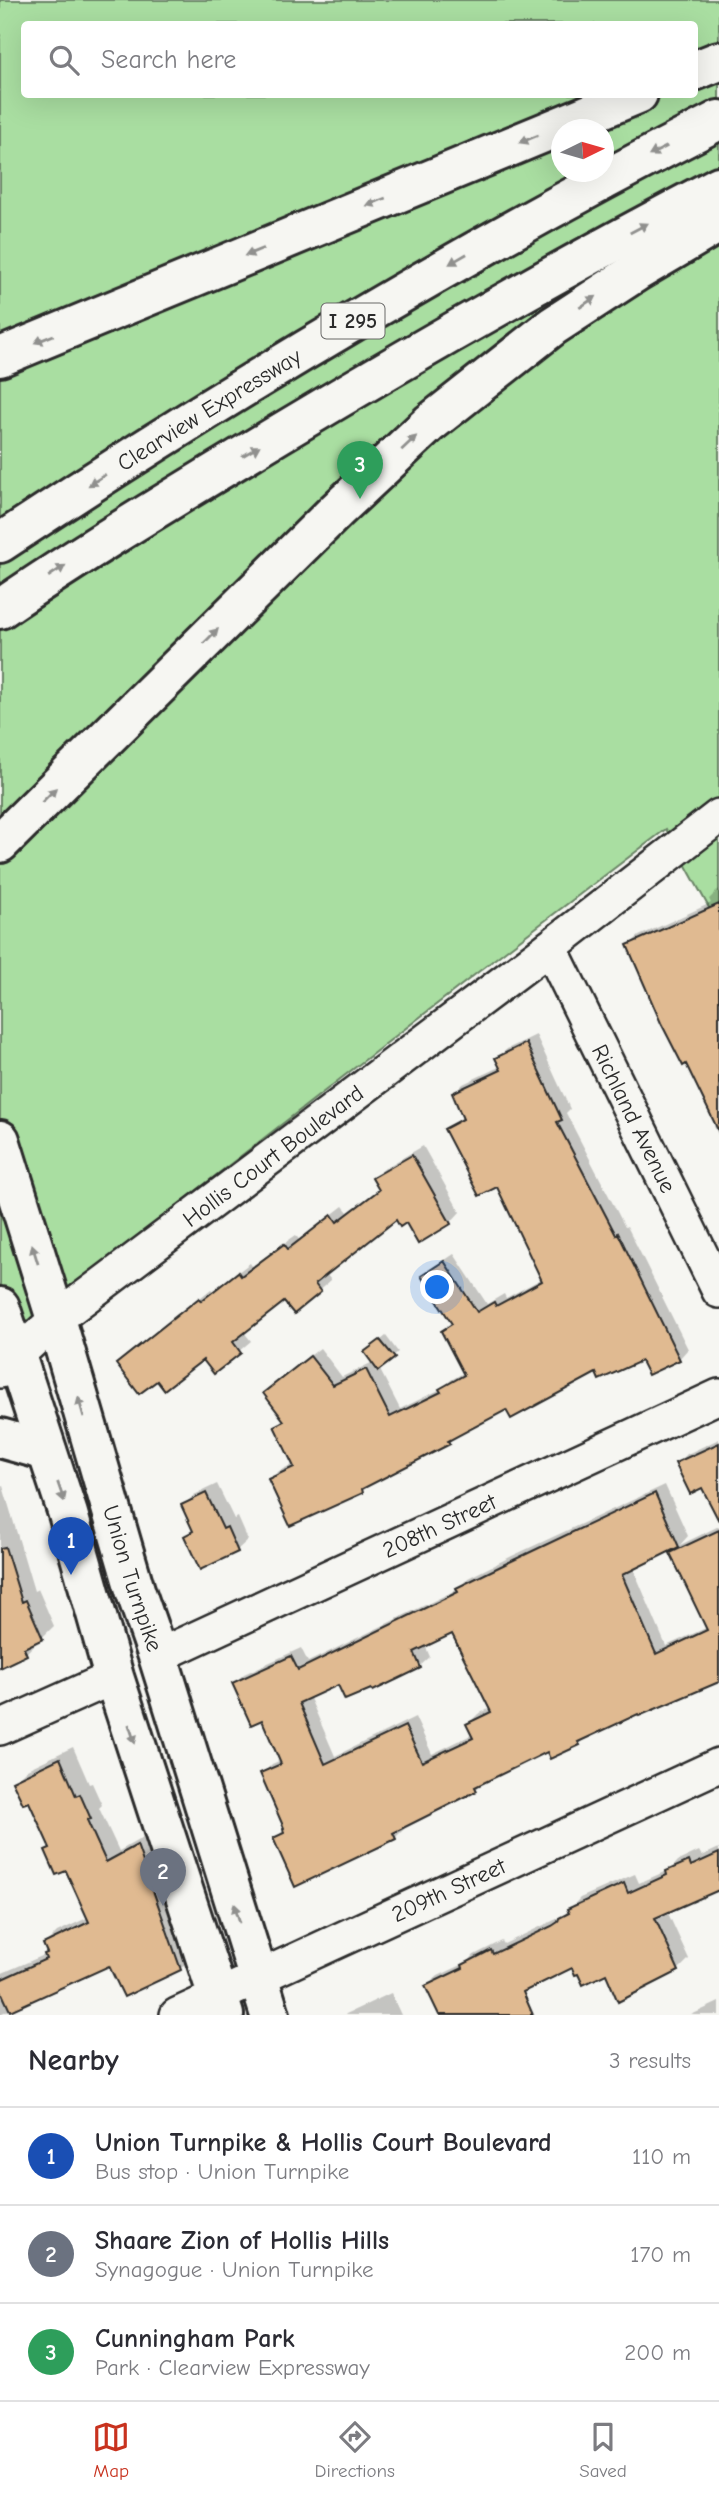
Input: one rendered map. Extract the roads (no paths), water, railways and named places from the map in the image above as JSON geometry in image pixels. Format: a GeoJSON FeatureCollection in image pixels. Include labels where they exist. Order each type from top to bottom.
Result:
{"type":"FeatureCollection","features":[{"type":"Feature","properties":{"kind":"main road"},"geometry":{"type":"LineString","coordinates":[[698,70],[719,61]]}},
{"type":"Feature","properties":{"kind":"main road"},"geometry":{"type":"LineString","coordinates":[[0,357],[628,98]]}},
{"type":"Feature","properties":{"kind":"main road","name":"Clearview Expressway"},"geometry":{"type":"LineString","coordinates":[[0,543],[214,405],[375,308],[546,210],[719,120]]}},
{"type":"Feature","properties":{"kind":"main road","name":"I 295"},"geometry":{"type":"LineString","coordinates":[[0,608],[170,500],[417,352],[585,256],[719,186]]}},
{"type":"Feature","properties":{"kind":"main road"},"geometry":{"type":"LineString","coordinates":[[0,843],[336,512],[430,424],[553,326],[625,278],[719,223]]}},
{"type":"Feature","properties":{"kind":"main road","name":"Union Turnpike"},"geometry":{"type":"LineString","coordinates":[[0,1140],[56,1319],[135,1590],[270,2015]]}},
{"type":"Feature","properties":{"kind":"main road","name":"Union Turnpike"},"geometry":{"type":"LineString","coordinates":[[0,1307],[8,1364],[47,1451],[68,1514],[114,1676],[221,2006]]}},
{"type":"Feature","properties":{"kind":"main road"},"geometry":{"type":"LineString","coordinates":[[0,1438],[47,1451]]}},
{"type":"Feature","properties":{"kind":"street","name":"Hollis Court Boulevard"},"geometry":{"type":"LineString","coordinates":[[8,1364],[56,1319],[550,947],[719,816]]}},
{"type":"Feature","properties":{"kind":"street","name":"Richland Avenue"},"geometry":{"type":"LineString","coordinates":[[550,947],[719,1291]]}},
{"type":"Feature","properties":{"kind":"street","name":"208th Street"},"geometry":{"type":"LineString","coordinates":[[158,1656],[719,1396]]}},
{"type":"Feature","properties":{"kind":"street"},"geometry":{"type":"LineString","coordinates":[[0,1728],[114,1676]]}},
{"type":"Feature","properties":{"kind":"street","name":"209th Street"},"geometry":{"type":"LineString","coordinates":[[177,2015],[221,2006],[258,1978],[719,1765]]}},
{"type":"Feature","properties":{"kind":"place","name":"Cunningham Park"},"geometry":{"type":"Point","coordinates":[360,499]}},
{"type":"Feature","properties":{"kind":"place","name":"Union Turnpike & Hollis Court Boulevard"},"geometry":{"type":"Point","coordinates":[71,1575]}},
{"type":"Feature","properties":{"kind":"place","name":"Shaare Zion of Hollis Hills"},"geometry":{"type":"Point","coordinates":[163,1906]}}]}
